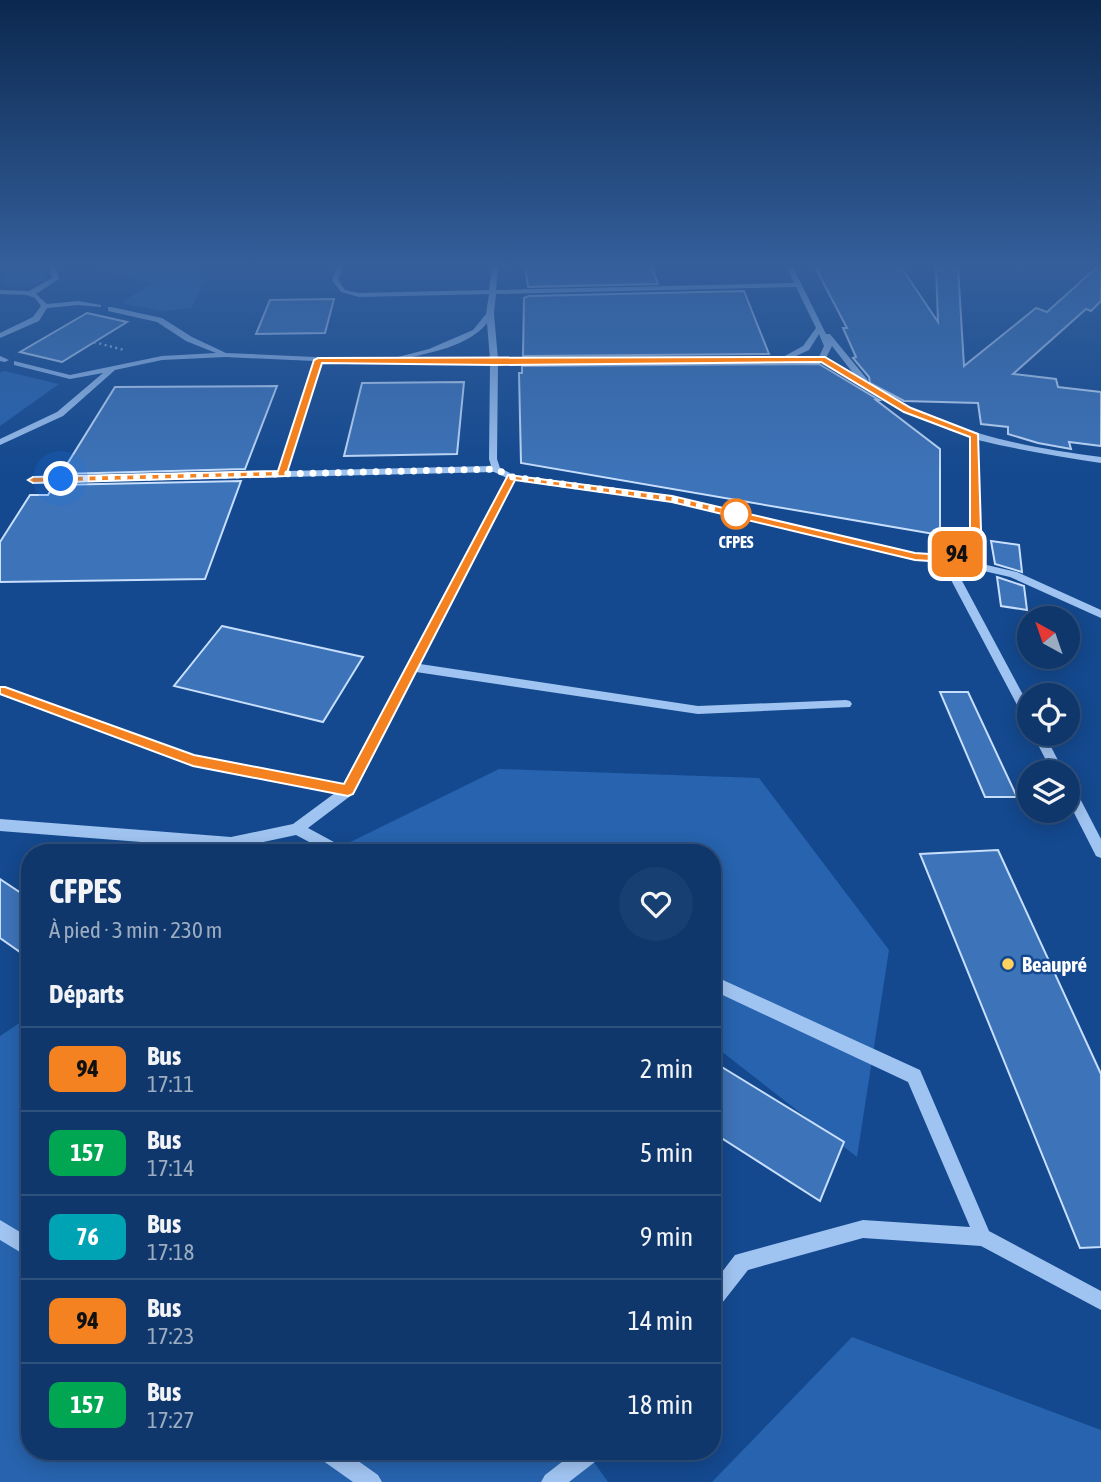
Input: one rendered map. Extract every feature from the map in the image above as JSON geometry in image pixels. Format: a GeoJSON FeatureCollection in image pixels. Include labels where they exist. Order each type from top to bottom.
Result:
{"type":"FeatureCollection","features":[{"type":"Feature","properties":{"kind":"street"},"geometry":{"type":"LineString","coordinates":[[185,336],[225,355]]}},
{"type":"Feature","properties":{"kind":"street"},"geometry":{"type":"LineString","coordinates":[[381,362],[431,351],[466,336]]}},
{"type":"Feature","properties":{"kind":"street"},"geometry":{"type":"LineString","coordinates":[[493,336],[496,469]]}},
{"type":"Feature","properties":{"kind":"street"},"geometry":{"type":"LineString","coordinates":[[782,359],[806,348],[814,336]]}},
{"type":"Feature","properties":{"kind":"street"},"geometry":{"type":"LineString","coordinates":[[822,359],[828,346],[824,336]]}},
{"type":"Feature","properties":{"kind":"street"},"geometry":{"type":"LineString","coordinates":[[827,336],[859,376],[879,395]]}},
{"type":"Feature","properties":{"kind":"street"},"geometry":{"type":"LineString","coordinates":[[17,363],[70,377],[162,358],[225,355],[381,362],[822,359],[879,395],[939,424],[974,436],[1051,453],[1101,460]]}},
{"type":"Feature","properties":{"kind":"street"},"geometry":{"type":"LineString","coordinates":[[282,474],[318,360]]}},
{"type":"Feature","properties":{"kind":"street"},"geometry":{"type":"LineString","coordinates":[[0,442],[60,414],[114,367]]}},
{"type":"Feature","properties":{"kind":"street"},"geometry":{"type":"LineString","coordinates":[[944,558],[968,551],[976,530],[974,436]]}},
{"type":"Feature","properties":{"kind":"street"},"geometry":{"type":"LineString","coordinates":[[33,480],[496,469],[512,477],[672,499],[915,557],[944,558],[1013,574],[1101,614]]}},
{"type":"Feature","properties":{"kind":"street"},"geometry":{"type":"LineString","coordinates":[[0,825],[232,843],[297,829],[348,790],[512,477]]}},
{"type":"Feature","properties":{"kind":"street"},"geometry":{"type":"LineString","coordinates":[[944,558],[1017,695]]}},
{"type":"Feature","properties":{"kind":"street"},"geometry":{"type":"LineString","coordinates":[[412,667],[698,710],[846,704]]}},
{"type":"Feature","properties":{"kind":"street"},"geometry":{"type":"LineString","coordinates":[[0,690],[193,760],[348,790]]}},
{"type":"Feature","properties":{"kind":"street"},"geometry":{"type":"LineString","coordinates":[[1080,812],[1101,852]]}},
{"type":"Feature","properties":{"kind":"street"},"geometry":{"type":"LineString","coordinates":[[297,829],[325,844]]}},
{"type":"Feature","properties":{"kind":"street"},"geometry":{"type":"LineString","coordinates":[[721,986],[914,1076],[983,1237]]}},
{"type":"Feature","properties":{"kind":"street"},"geometry":{"type":"LineString","coordinates":[[0,1229],[21,1243]]}},
{"type":"Feature","properties":{"kind":"street"},"geometry":{"type":"LineString","coordinates":[[721,1289],[742,1262],[863,1229],[983,1237],[1101,1301]]}},
{"type":"Feature","properties":{"kind":"street"},"geometry":{"type":"LineString","coordinates":[[339,1460],[371,1482]]}},
{"type":"Feature","properties":{"kind":"street"},"geometry":{"type":"LineString","coordinates":[[552,1482],[581,1460]]}},
{"type":"Feature","properties":{"kind":"path"},"geometry":{"type":"LineString","coordinates":[[94,342],[128,351]]}},
{"type":"Feature","properties":{"kind":"shaded area"},"geometry":{"type":"Polygon","coordinates":[[[4,371],[59,384],[0,426],[0,373],[4,371]]]}},
{"type":"Feature","properties":{"kind":"shaded area"},"geometry":{"type":"Polygon","coordinates":[[[499,769],[759,778],[889,950],[857,1157],[721,1051],[721,844],[346,844],[499,769]]]}},
{"type":"Feature","properties":{"kind":"shaded area"},"geometry":{"type":"Polygon","coordinates":[[[21,1022],[21,1460],[592,1460],[608,1482],[0,1482],[0,1036],[21,1022]]]}},
{"type":"Feature","properties":{"kind":"shaded area"},"geometry":{"type":"Polygon","coordinates":[[[852,1337],[1101,1430],[1101,1482],[712,1482],[852,1337]]]}},
{"type":"Feature","properties":{"kind":"building"},"geometry":{"type":"Polygon","coordinates":[[[47,336],[104,336],[62,362],[20,352],[47,336]]]}},
{"type":"Feature","properties":{"kind":"building"},"geometry":{"type":"Polygon","coordinates":[[[523,336],[762,336],[769,354],[523,356],[523,336]]]}},
{"type":"Feature","properties":{"kind":"building"},"geometry":{"type":"Polygon","coordinates":[[[847,336],[962,336],[964,366],[1001,336],[1055,336],[1013,374],[1056,379],[1058,387],[1101,392],[1101,446],[1069,442],[1071,449],[1008,434],[1008,427],[981,424],[978,403],[904,401],[870,383],[869,377],[853,358],[856,357],[847,336]]]}},
{"type":"Feature","properties":{"kind":"building","name":"CFPES"},"geometry":{"type":"Polygon","coordinates":[[[819,364],[879,400],[876,400],[940,449],[940,535],[521,463],[519,373],[522,373],[522,366],[819,364]]]}},
{"type":"Feature","properties":{"kind":"building"},"geometry":{"type":"Polygon","coordinates":[[[464,382],[457,454],[344,456],[362,383],[464,382]]]}},
{"type":"Feature","properties":{"kind":"building"},"geometry":{"type":"Polygon","coordinates":[[[277,386],[245,469],[61,474],[115,387],[277,386]]]}},
{"type":"Feature","properties":{"kind":"building"},"geometry":{"type":"Polygon","coordinates":[[[241,481],[205,579],[0,582],[0,542],[30,495],[48,495],[54,485],[241,481]]]}},
{"type":"Feature","properties":{"kind":"building"},"geometry":{"type":"Polygon","coordinates":[[[991,541],[1019,545],[1022,572],[995,564],[991,541]]]}},
{"type":"Feature","properties":{"kind":"building"},"geometry":{"type":"Polygon","coordinates":[[[997,577],[1024,586],[1026,606],[1017,606],[1017,608],[1001,606],[997,577]]]}},
{"type":"Feature","properties":{"kind":"building"},"geometry":{"type":"Polygon","coordinates":[[[222,626],[363,657],[323,722],[174,686],[222,626]]]}},
{"type":"Feature","properties":{"kind":"building"},"geometry":{"type":"Polygon","coordinates":[[[940,692],[968,692],[1017,797],[985,797],[940,692]]]}},
{"type":"Feature","properties":{"kind":"building","name":"Beaupré"},"geometry":{"type":"Polygon","coordinates":[[[998,850],[1101,1074],[1101,1247],[1080,1248],[920,854],[998,850]]]}},
{"type":"Feature","properties":{"kind":"building"},"geometry":{"type":"Polygon","coordinates":[[[0,879],[21,893],[21,953],[0,938],[0,879]]]}},
{"type":"Feature","properties":{"kind":"building"},"geometry":{"type":"Polygon","coordinates":[[[721,1067],[844,1142],[820,1201],[721,1138],[721,1067]]]}},
{"type":"Feature","properties":{"kind":"bus line","name":"94"},"geometry":{"type":"LineString","coordinates":[[0,690],[193,760],[348,790],[512,477],[672,499],[915,557],[944,558],[968,551],[976,530],[974,436],[907,410],[822,359],[495,362],[318,360],[282,474],[33,480]]}},
{"type":"Feature","properties":{"kind":"place","name":"CFPES"},"geometry":{"type":"Point","coordinates":[736,514]}},
{"type":"Feature","properties":{"kind":"place","name":"Beaupré"},"geometry":{"type":"Point","coordinates":[1008,964]}},
{"type":"Feature","properties":{"kind":"route"},"geometry":{"type":"LineString","coordinates":[[61,479],[496,469],[512,477],[672,499],[736,514]]}}]}
